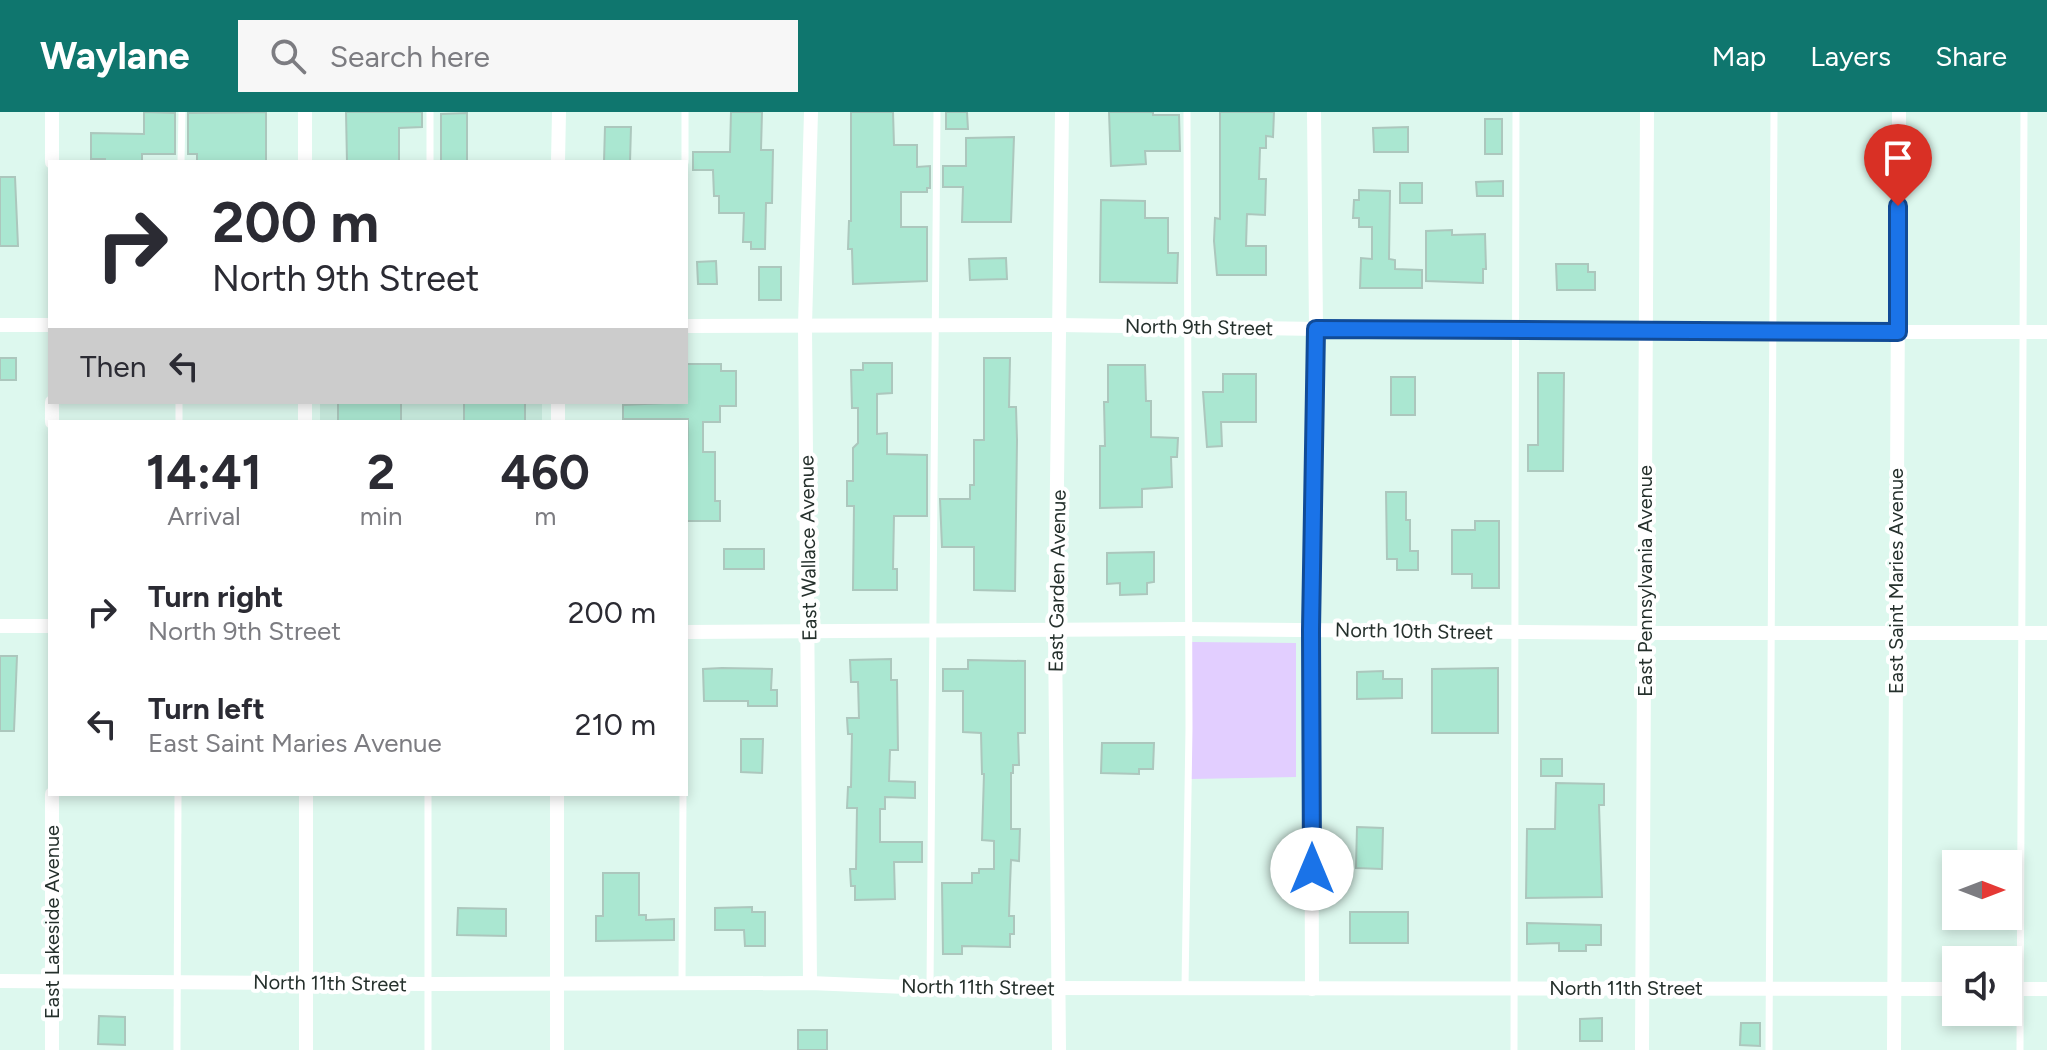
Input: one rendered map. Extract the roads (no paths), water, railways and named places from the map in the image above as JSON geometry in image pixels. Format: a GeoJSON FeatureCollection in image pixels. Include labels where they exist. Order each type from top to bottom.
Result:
{"type":"FeatureCollection","features":[{"type":"Feature","properties":{"kind":"street"},"geometry":{"type":"LineString","coordinates":[[52,112],[52,160]]}},
{"type":"Feature","properties":{"kind":"street"},"geometry":{"type":"LineString","coordinates":[[305,112],[305,160]]}},
{"type":"Feature","properties":{"kind":"street"},"geometry":{"type":"LineString","coordinates":[[558,160],[559,112]]}},
{"type":"Feature","properties":{"kind":"street","name":"East Wallace Avenue"},"geometry":{"type":"LineString","coordinates":[[810,983],[805,325],[811,112]]}},
{"type":"Feature","properties":{"kind":"street","name":"East Garden Avenue"},"geometry":{"type":"LineString","coordinates":[[1059,1050],[1055,630],[1062,112]]}},
{"type":"Feature","properties":{"kind":"street"},"geometry":{"type":"LineString","coordinates":[[1312,989],[1311,630],[1316,329],[1314,112]]}},
{"type":"Feature","properties":{"kind":"street","name":"East Pennsylvania Avenue"},"geometry":{"type":"LineString","coordinates":[[1642,1050],[1647,112]]}},
{"type":"Feature","properties":{"kind":"street","name":"East Saint Maries Avenue"},"geometry":{"type":"LineString","coordinates":[[1894,1050],[1899,112]]}},
{"type":"Feature","properties":{"kind":"street"},"geometry":{"type":"LineString","coordinates":[[0,325],[48,325]]}},
{"type":"Feature","properties":{"kind":"street","name":"North 9th Street"},"geometry":{"type":"LineString","coordinates":[[688,326],[1060,325],[1516,332],[2047,332]]}},
{"type":"Feature","properties":{"kind":"street"},"geometry":{"type":"LineString","coordinates":[[0,626],[48,626]]}},
{"type":"Feature","properties":{"kind":"street","name":"North 10th Street"},"geometry":{"type":"LineString","coordinates":[[688,632],[1187,629],[1515,633],[2047,633]]}},
{"type":"Feature","properties":{"kind":"street","name":"East Lakeside Avenue"},"geometry":{"type":"LineString","coordinates":[[52,796],[52,1050]]}},
{"type":"Feature","properties":{"kind":"street"},"geometry":{"type":"LineString","coordinates":[[306,796],[306,1050]]}},
{"type":"Feature","properties":{"kind":"street"},"geometry":{"type":"LineString","coordinates":[[557,796],[557,1050]]}},
{"type":"Feature","properties":{"kind":"street","name":"North 11th Street"},"geometry":{"type":"LineString","coordinates":[[0,981],[557,985],[810,983],[930,988],[1942,989]]}},
{"type":"Feature","properties":{"kind":"street"},"geometry":{"type":"LineString","coordinates":[[2022,989],[2047,989]]}},
{"type":"Feature","properties":{"kind":"lane"},"geometry":{"type":"LineString","coordinates":[[181,160],[182,112]]}},
{"type":"Feature","properties":{"kind":"lane"},"geometry":{"type":"LineString","coordinates":[[430,112],[430,160]]}},
{"type":"Feature","properties":{"kind":"lane"},"geometry":{"type":"LineString","coordinates":[[685,112],[685,160]]}},
{"type":"Feature","properties":{"kind":"lane"},"geometry":{"type":"LineString","coordinates":[[930,988],[937,112]]}},
{"type":"Feature","properties":{"kind":"lane"},"geometry":{"type":"LineString","coordinates":[[1185,988],[1189,728],[1187,112]]}},
{"type":"Feature","properties":{"kind":"lane"},"geometry":{"type":"LineString","coordinates":[[1514,1050],[1516,112]]}},
{"type":"Feature","properties":{"kind":"lane"},"geometry":{"type":"LineString","coordinates":[[1769,1050],[1774,112]]}},
{"type":"Feature","properties":{"kind":"lane"},"geometry":{"type":"LineString","coordinates":[[2015,946],[2021,633],[2024,112]]}},
{"type":"Feature","properties":{"kind":"lane"},"geometry":{"type":"LineString","coordinates":[[177,1050],[178,796]]}},
{"type":"Feature","properties":{"kind":"lane"},"geometry":{"type":"LineString","coordinates":[[428,796],[428,1050]]}},
{"type":"Feature","properties":{"kind":"lane"},"geometry":{"type":"LineString","coordinates":[[682,984],[683,796]]}},
{"type":"Feature","properties":{"kind":"lane"},"geometry":{"type":"LineString","coordinates":[[2018,1026],[2020,1050]]}}]}
